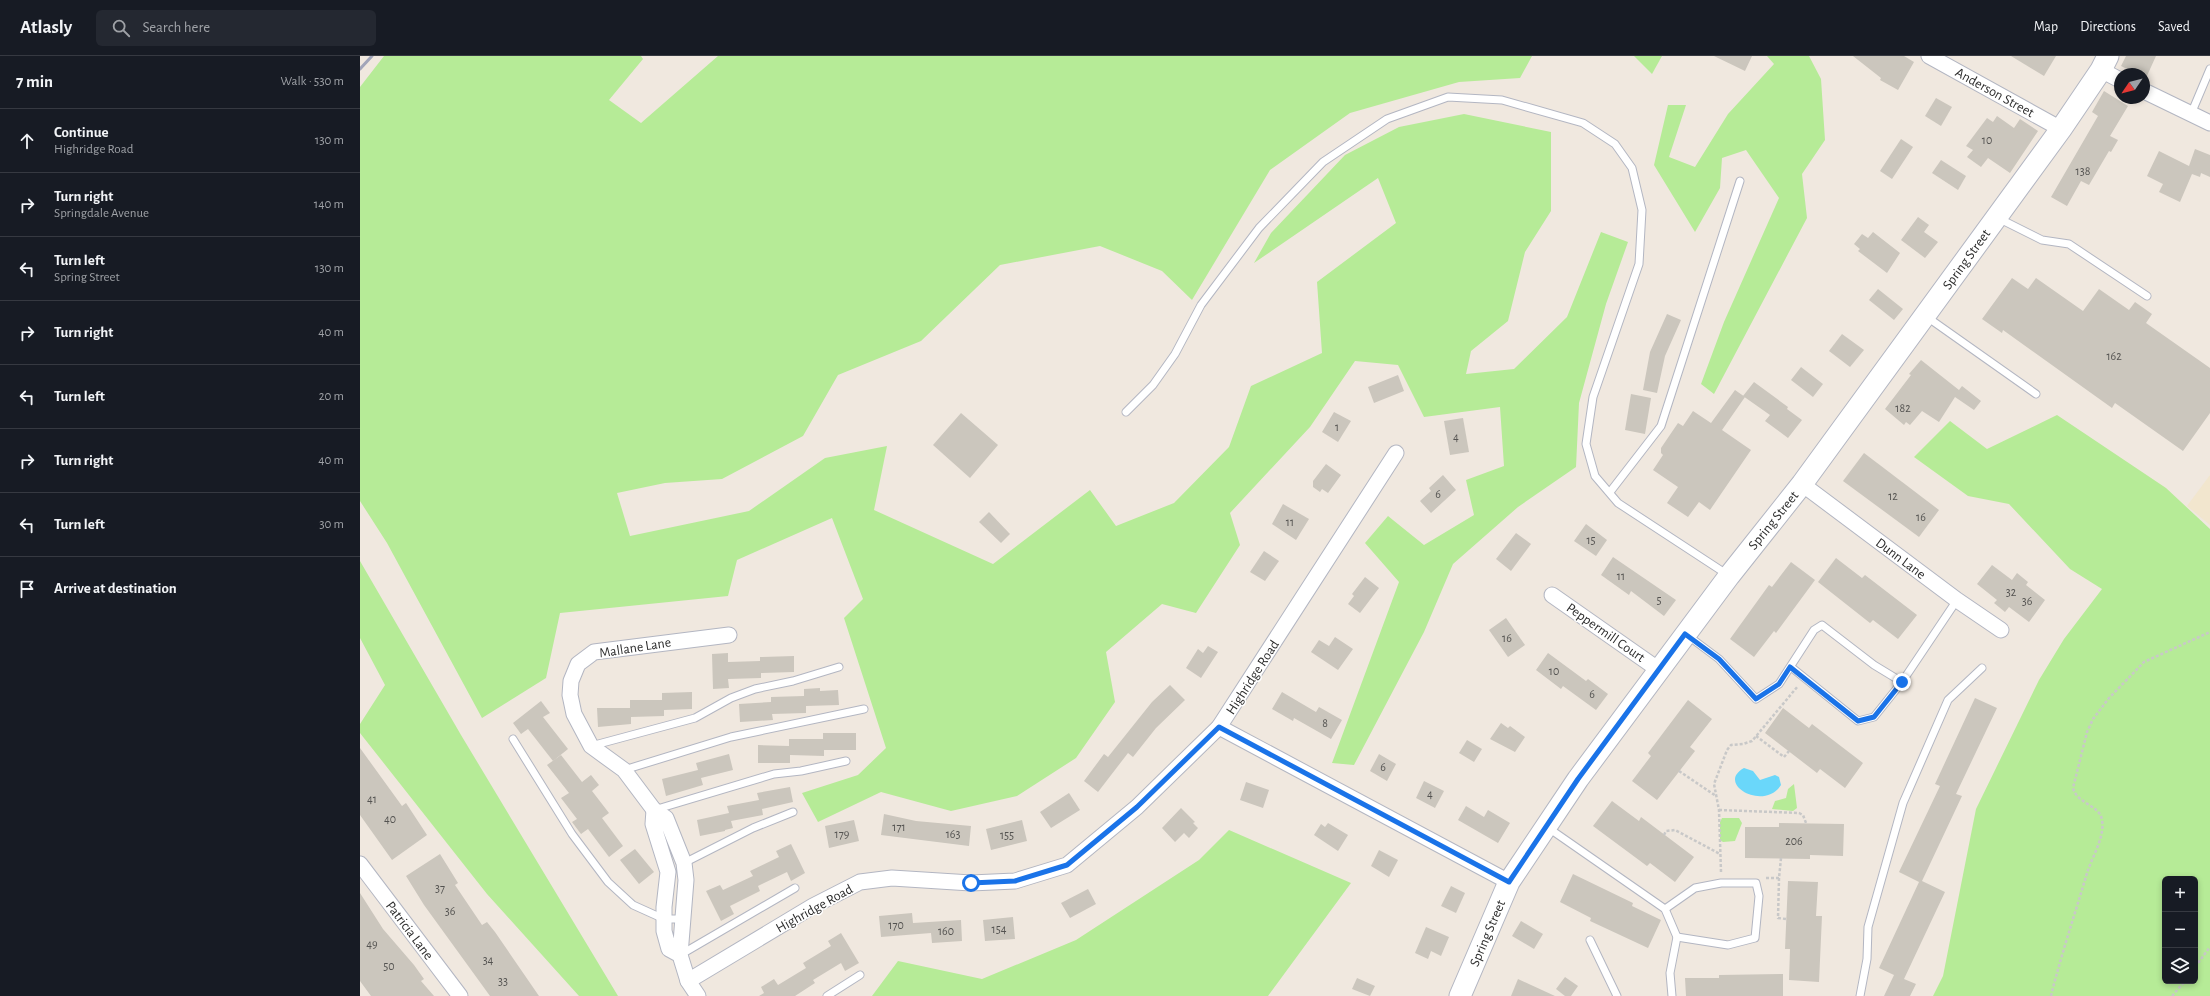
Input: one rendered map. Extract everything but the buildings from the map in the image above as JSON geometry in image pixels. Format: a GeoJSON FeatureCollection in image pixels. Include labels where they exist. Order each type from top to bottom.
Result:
{"type":"FeatureCollection","features":[{"type":"Feature","properties":{"kind":"main road","name":"Spring Street"},"geometry":{"type":"LineString","coordinates":[[1460,996],[1509,882],[1578,779],[1729,576],[1802,484],[2061,128],[2105,63]]}},
{"type":"Feature","properties":{"kind":"street","name":"Anderson Street"},"geometry":{"type":"LineString","coordinates":[[1929,56],[2061,128]]}},
{"type":"Feature","properties":{"kind":"street"},"geometry":{"type":"LineString","coordinates":[[2105,63],[2114,73]]}},
{"type":"Feature","properties":{"kind":"street"},"geometry":{"type":"LineString","coordinates":[[2150,95],[2210,123]]}},
{"type":"Feature","properties":{"kind":"street","name":"Highridge Road"},"geometry":{"type":"LineString","coordinates":[[688,981],[813,906],[860,882],[892,878],[971,883],[1015,881],[1067,865],[1137,807],[1219,727],[1396,453]]}},
{"type":"Feature","properties":{"kind":"street","name":"Dunn Lane"},"geometry":{"type":"LineString","coordinates":[[1802,484],[1957,600],[2001,630]]}},
{"type":"Feature","properties":{"kind":"street","name":"Peppermill Court"},"geometry":{"type":"LineString","coordinates":[[1552,595],[1659,670]]}},
{"type":"Feature","properties":{"kind":"street","name":"Mallane Lane"},"geometry":{"type":"LineString","coordinates":[[698,996],[688,981],[680,955],[686,880],[684,863],[666,818],[654,810],[624,770],[591,746],[574,714],[570,695],[571,681],[578,664],[594,652],[729,635]]}},
{"type":"Feature","properties":{"kind":"street"},"geometry":{"type":"LineString","coordinates":[[1219,727],[1509,882]]}},
{"type":"Feature","properties":{"kind":"street","name":"Mallane Lane"},"geometry":{"type":"LineString","coordinates":[[654,810],[653,824],[668,872],[664,931],[669,949],[680,955]]}},
{"type":"Feature","properties":{"kind":"street","name":"Patricia Lane"},"geometry":{"type":"LineString","coordinates":[[360,864],[460,996]]}},
{"type":"Feature","properties":{"kind":"lane"},"geometry":{"type":"LineString","coordinates":[[2191,114],[2210,69]]}},
{"type":"Feature","properties":{"kind":"lane"},"geometry":{"type":"LineString","coordinates":[[1126,412],[1153,384],[1175,354],[1201,305],[1260,228],[1323,162],[1387,120],[1448,97],[1502,100],[1583,123],[1615,144],[1632,168],[1642,210],[1639,264],[1593,397],[1586,444],[1595,476],[1618,503],[1729,576]]}},
{"type":"Feature","properties":{"kind":"lane"},"geometry":{"type":"LineString","coordinates":[[1610,492],[1661,426],[1740,181]]}},
{"type":"Feature","properties":{"kind":"lane"},"geometry":{"type":"LineString","coordinates":[[1996,217],[2042,240],[2069,244],[2147,296]]}},
{"type":"Feature","properties":{"kind":"lane"},"geometry":{"type":"LineString","coordinates":[[1925,316],[2036,394]]}},
{"type":"Feature","properties":{"kind":"lane"},"geometry":{"type":"LineString","coordinates":[[1790,667],[1803,679],[1858,721],[1874,717],[1902,682],[1957,600]]}},
{"type":"Feature","properties":{"kind":"lane"},"geometry":{"type":"LineString","coordinates":[[1685,634],[1719,659],[1756,699],[1779,684],[1814,630],[1822,625],[1874,665],[1902,682]]}},
{"type":"Feature","properties":{"kind":"lane"},"geometry":{"type":"LineString","coordinates":[[591,746],[695,718],[732,698],[755,689],[794,681],[839,667]]}},
{"type":"Feature","properties":{"kind":"lane"},"geometry":{"type":"LineString","coordinates":[[1860,996],[1866,959],[1868,927],[1903,803],[1948,700],[1982,668]]}},
{"type":"Feature","properties":{"kind":"lane"},"geometry":{"type":"LineString","coordinates":[[624,770],[730,737],[864,709]]}},
{"type":"Feature","properties":{"kind":"lane"},"geometry":{"type":"LineString","coordinates":[[513,740],[572,834],[608,882],[633,905],[664,919],[682,919]]}},
{"type":"Feature","properties":{"kind":"lane"},"geometry":{"type":"LineString","coordinates":[[654,810],[774,774],[801,771],[846,761]]}},
{"type":"Feature","properties":{"kind":"lane"},"geometry":{"type":"LineString","coordinates":[[684,863],[753,828],[793,812]]}},
{"type":"Feature","properties":{"kind":"lane"},"geometry":{"type":"LineString","coordinates":[[1546,827],[1665,910],[1677,937],[1670,973],[1672,996]]}},
{"type":"Feature","properties":{"kind":"lane"},"geometry":{"type":"LineString","coordinates":[[1665,910],[1695,888],[1721,883],[1756,883],[1759,896],[1755,938],[1728,945],[1677,937]]}},
{"type":"Feature","properties":{"kind":"lane"},"geometry":{"type":"LineString","coordinates":[[680,955],[794,888]]}},
{"type":"Feature","properties":{"kind":"lane"},"geometry":{"type":"LineString","coordinates":[[1590,940],[1617,996]]}},
{"type":"Feature","properties":{"kind":"lane"},"geometry":{"type":"LineString","coordinates":[[827,996],[860,975]]}},
{"type":"Feature","properties":{"kind":"path"},"geometry":{"type":"LineString","coordinates":[[2051,996],[2088,871],[2102,832],[2102,818],[2099,813],[2078,798],[2073,788],[2087,732],[2092,719],[2109,698],[2144,662],[2210,632]]}},
{"type":"Feature","properties":{"kind":"path"},"geometry":{"type":"LineString","coordinates":[[1721,883],[1719,810],[1714,784],[1731,745],[1743,744],[1752,741],[1803,679]]}},
{"type":"Feature","properties":{"kind":"path"},"geometry":{"type":"LineString","coordinates":[[1756,736],[1784,757],[1789,751]]}},
{"type":"Feature","properties":{"kind":"path"},"geometry":{"type":"LineString","coordinates":[[1679,771],[1716,797]]}},
{"type":"Feature","properties":{"kind":"path"},"geometry":{"type":"LineString","coordinates":[[1719,810],[1799,813],[1806,819],[1806,823]]}},
{"type":"Feature","properties":{"kind":"path"},"geometry":{"type":"LineString","coordinates":[[1664,835],[1666,831],[1675,830],[1720,854]]}},
{"type":"Feature","properties":{"kind":"path"},"geometry":{"type":"LineString","coordinates":[[1781,858],[1778,918],[1786,919]]}},
{"type":"Feature","properties":{"kind":"path"},"geometry":{"type":"LineString","coordinates":[[1756,883],[1767,878],[1779,878]]}},
{"type":"Feature","properties":{"kind":"path"},"geometry":{"type":"LineString","coordinates":[[2198,964],[2210,947]]}},
{"type":"Feature","properties":{"kind":"path"},"geometry":{"type":"LineString","coordinates":[[2172,996],[2182,984]]}},
{"type":"Feature","properties":{"kind":"shaded area"},"geometry":{"type":"Polygon","coordinates":[[[2210,475],[2210,525],[2187,506],[2210,475]]]}},
{"type":"Feature","properties":{"kind":"green space"},"geometry":{"type":"Polygon","coordinates":[[[384,56],[641,56],[643,59],[609,100],[641,123],[718,56],[1532,56],[1520,78],[1459,82],[1350,113],[1270,170],[1192,300],[1162,271],[1100,246],[1000,265],[921,341],[838,375],[803,436],[722,479],[665,483],[617,493],[630,536],[749,511],[825,458],[887,446],[874,510],[993,564],[1090,490],[1116,526],[1174,503],[1229,447],[1251,386],[1322,353],[1317,282],[1396,223],[1378,178],[1254,263],[1271,233],[1345,155],[1399,127],[1464,114],[1551,132],[1551,211],[1525,252],[1508,321],[1471,351],[1466,374],[1514,369],[1567,317],[1601,232],[1628,242],[1606,304],[1579,403],[1576,467],[1518,507],[1453,564],[1424,632],[1354,765],[1332,763],[1399,582],[1365,543],[1388,516],[1424,545],[1474,515],[1466,480],[1504,466],[1500,407],[1424,417],[1398,365],[1355,361],[1310,427],[1230,513],[1240,545],[1196,613],[1162,604],[1106,652],[1115,702],[1076,758],[1017,796],[951,811],[881,792],[818,822],[802,793],[858,775],[886,748],[844,618],[863,599],[832,518],[737,560],[728,596],[560,613],[546,678],[482,718],[387,543],[360,501],[360,87],[384,56]]]}},
{"type":"Feature","properties":{"kind":"green space"},"geometry":{"type":"Polygon","coordinates":[[[1634,56],[1662,56],[1652,74],[1634,56]]]}},
{"type":"Feature","properties":{"kind":"green space"},"geometry":{"type":"Polygon","coordinates":[[[1767,56],[1809,56],[1821,79],[1825,140],[1802,174],[1807,218],[1714,394],[1701,384],[1724,322],[1779,198],[1746,150],[1722,158],[1720,188],[1695,232],[1654,165],[1668,105],[1686,105],[1669,157],[1695,167],[1728,114],[1774,64],[1767,56]]]}},
{"type":"Feature","properties":{"kind":"green space"},"geometry":{"type":"Polygon","coordinates":[[[2057,415],[2166,488],[2210,529],[2210,996],[1933,996],[1943,976],[1976,809],[2039,680],[2064,639],[2102,589],[2070,569],[2009,504],[1968,496],[1914,457],[1950,421],[1987,449],[2057,415]]]}},
{"type":"Feature","properties":{"kind":"green space"},"geometry":{"type":"Polygon","coordinates":[[[360,561],[461,735],[618,996],[579,996],[487,894],[360,733],[360,724],[385,685],[360,638],[360,561]]]}},
{"type":"Feature","properties":{"kind":"green space"},"geometry":{"type":"Polygon","coordinates":[[[1794,784],[1797,808],[1793,811],[1772,809],[1775,801],[1786,798],[1788,789],[1794,784]]]}},
{"type":"Feature","properties":{"kind":"green space"},"geometry":{"type":"Polygon","coordinates":[[[1722,818],[1739,818],[1742,823],[1735,841],[1723,842],[1720,840],[1720,822],[1722,818]]]}},
{"type":"Feature","properties":{"kind":"green space"},"geometry":{"type":"Polygon","coordinates":[[[1229,830],[1351,883],[1268,996],[872,996],[898,961],[982,979],[1076,940],[1199,860],[1229,830]]]}},
{"type":"Feature","properties":{"kind":"water"},"geometry":{"type":"Polygon","coordinates":[[[1744,768],[1753,771],[1760,780],[1775,775],[1779,777],[1781,785],[1773,793],[1764,796],[1754,796],[1745,793],[1738,788],[1735,781],[1737,774],[1744,768]]]}},
{"type":"Feature","properties":{"kind":"railway"},"geometry":{"type":"LineString","coordinates":[[360,69],[372,56]]}},
{"type":"Feature","properties":{"kind":"route"},"geometry":{"type":"LineString","coordinates":[[971,883],[1015,881],[1067,865],[1137,807],[1219,727],[1509,882],[1578,779],[1685,634],[1719,659],[1756,699],[1779,684],[1790,667],[1803,679],[1858,721],[1874,717],[1902,682]]}}]}
